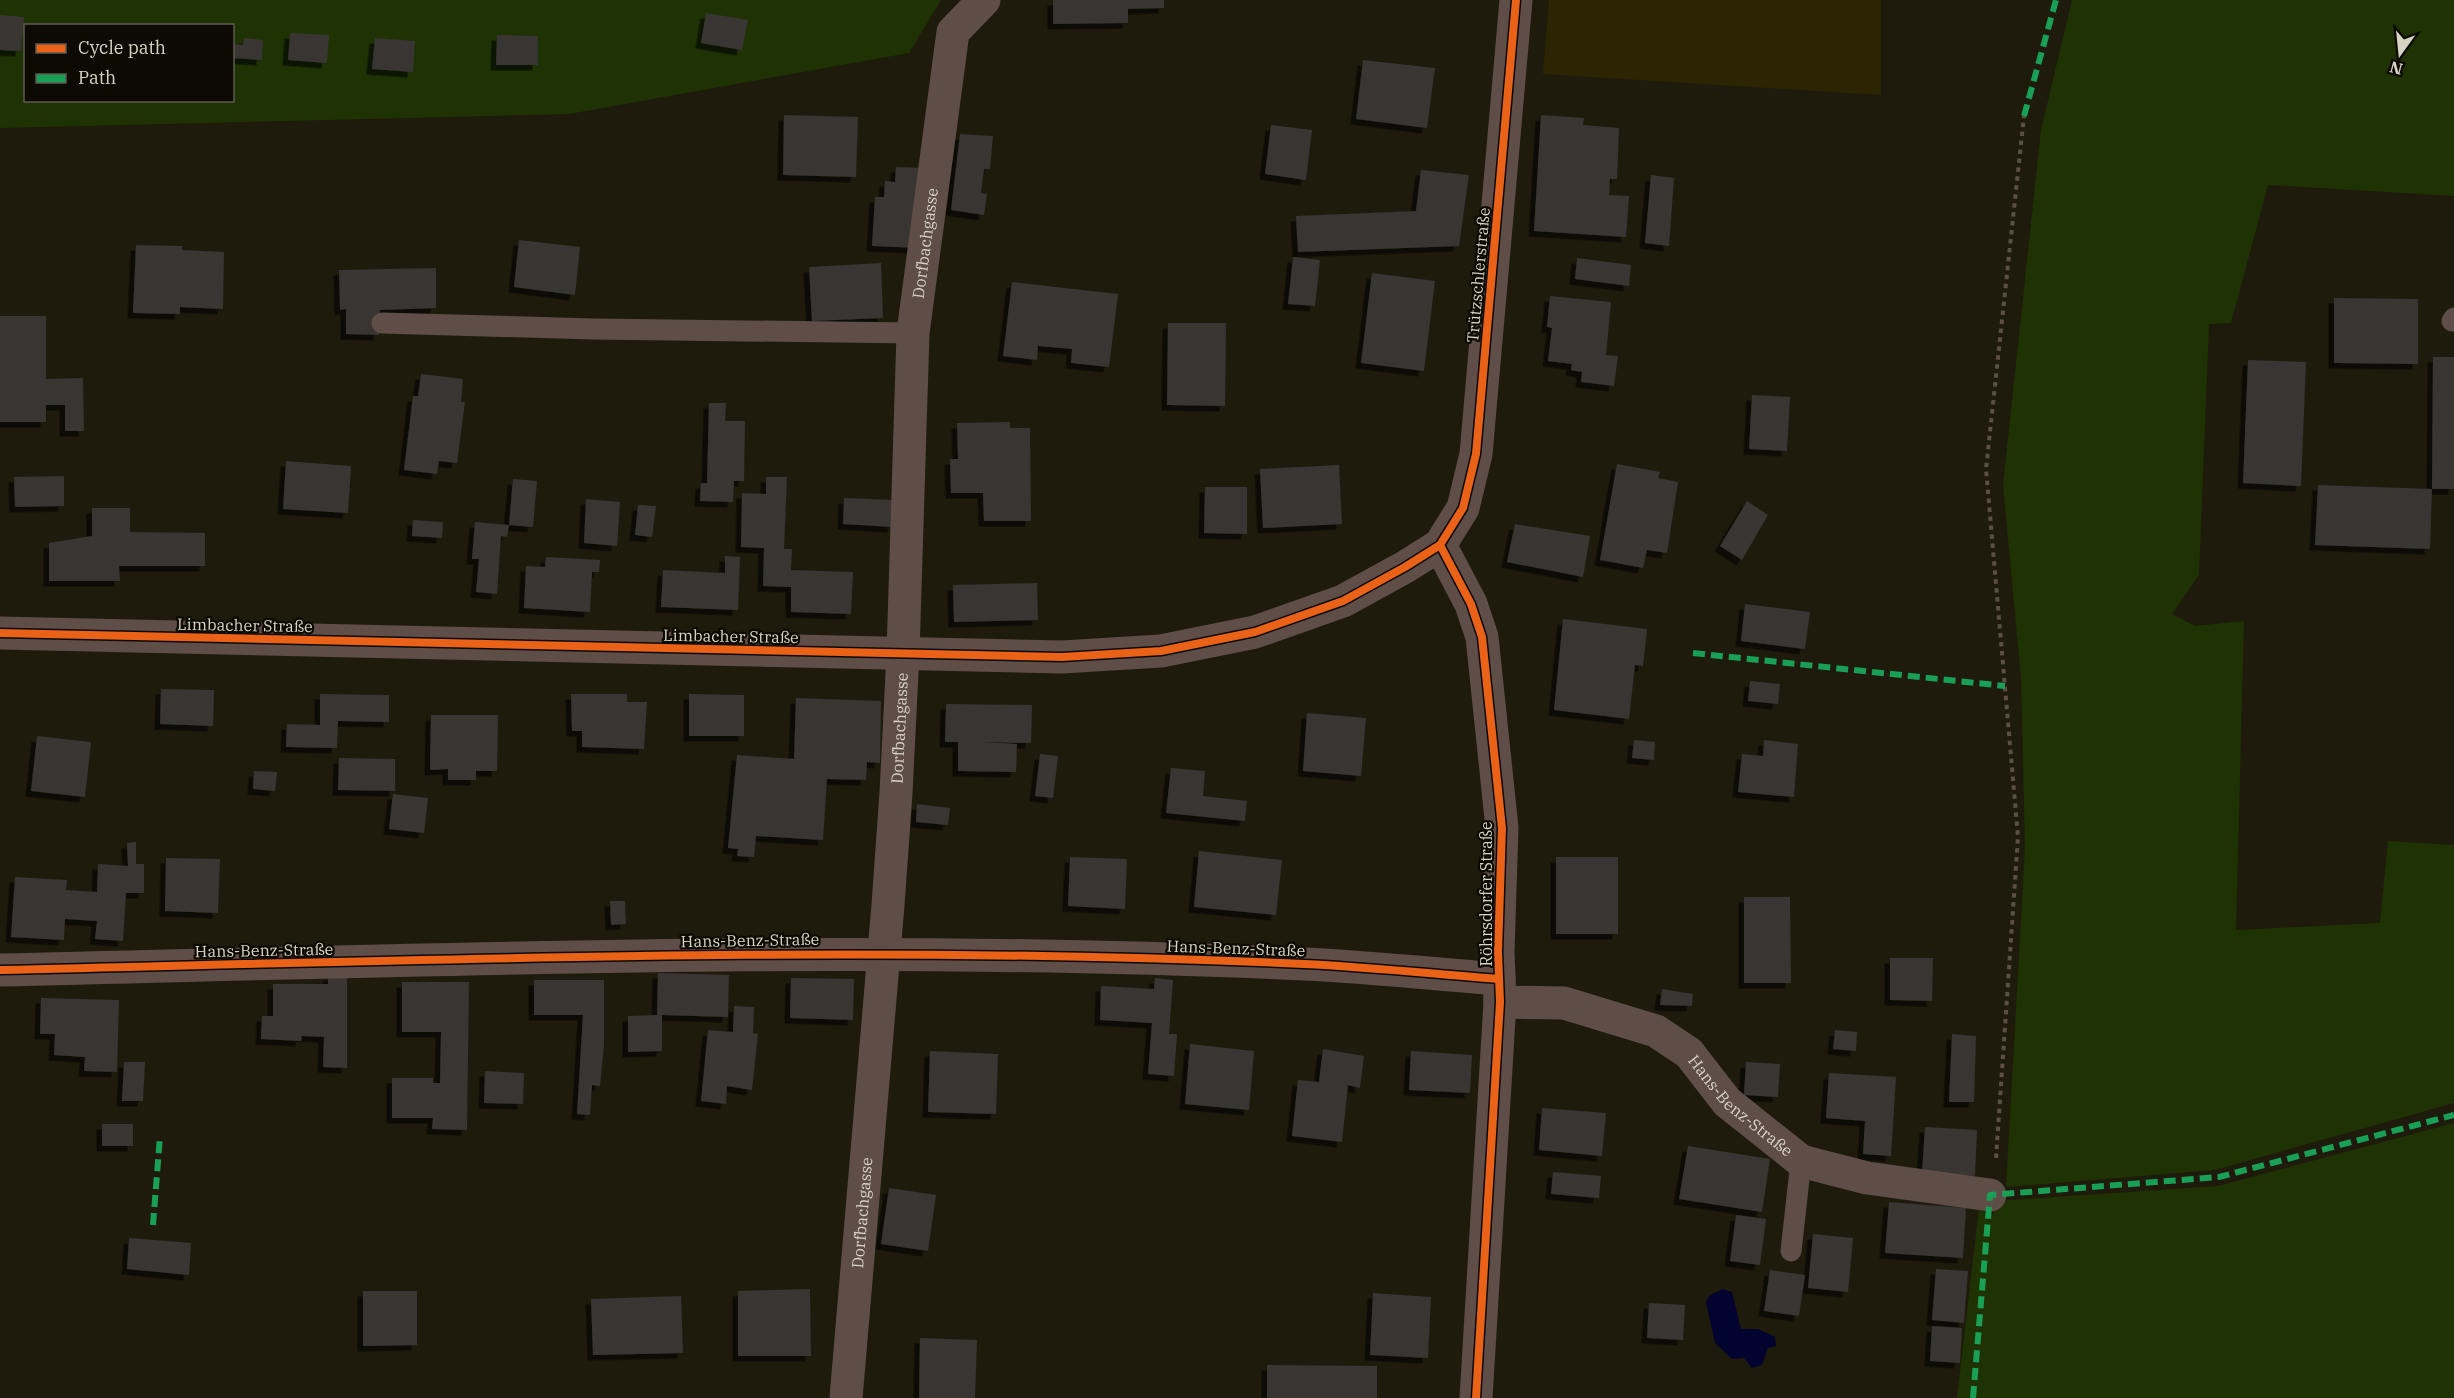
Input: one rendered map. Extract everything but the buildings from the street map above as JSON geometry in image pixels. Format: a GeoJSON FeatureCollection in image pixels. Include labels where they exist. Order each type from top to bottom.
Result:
{"type":"FeatureCollection","features":[{"type":"Feature","properties":{"kind":"street","name":"Dorfbachgasse"},"geometry":{"type":"LineString","coordinates":[[846,1398],[884,953],[903,653],[913,333],[953,32],[984,0]]}},
{"type":"Feature","properties":{"kind":"street","name":"Trützschlerstraße"},"geometry":{"type":"LineString","coordinates":[[1440,545],[1463,508],[1476,454],[1516,0]]}},
{"type":"Feature","properties":{"kind":"street","name":"Limbacher Straße"},"geometry":{"type":"LineString","coordinates":[[0,633],[1062,657],[1161,651],[1255,632],[1343,601],[1440,545]]}},
{"type":"Feature","properties":{"kind":"street","name":"Röhrsdorfer Straße"},"geometry":{"type":"LineString","coordinates":[[1440,545],[1471,604],[1482,638],[1502,828],[1498,952],[1500,991],[1476,1398]]}},
{"type":"Feature","properties":{"kind":"street","name":"Hans-Benz-Straße"},"geometry":{"type":"LineString","coordinates":[[0,970],[735,953],[1129,957],[1308,964],[1500,991],[1564,1003],[1656,1031],[1689,1053],[1727,1102],[1801,1161],[1868,1179],[1990,1195]]}},
{"type":"Feature","properties":{"kind":"lane"},"geometry":{"type":"LineString","coordinates":[[382,323],[594,329],[913,333]]}},
{"type":"Feature","properties":{"kind":"lane"},"geometry":{"type":"LineString","coordinates":[[1791,1251],[1801,1161]]}},
{"type":"Feature","properties":{"kind":"path"},"geometry":{"type":"LineString","coordinates":[[1990,1195],[1995,1174],[2018,837],[1986,469],[2024,116]]}},
{"type":"Feature","properties":{"kind":"shaded area"},"geometry":{"type":"Polygon","coordinates":[[[1549,0],[1881,0],[1881,95],[1543,74],[1549,0]]]}},
{"type":"Feature","properties":{"kind":"shaded area"},"geometry":{"type":"Polygon","coordinates":[[[1723,1289],[1732,1292],[1741,1329],[1758,1329],[1775,1337],[1776,1346],[1768,1348],[1762,1365],[1752,1368],[1744,1358],[1732,1359],[1715,1343],[1706,1302],[1710,1295],[1723,1289]]]}},
{"type":"Feature","properties":{"kind":"green space"},"geometry":{"type":"Polygon","coordinates":[[[0,0],[941,0],[909,53],[569,114],[0,128],[0,0]]]}},
{"type":"Feature","properties":{"kind":"green space"},"geometry":{"type":"Polygon","coordinates":[[[2072,0],[2454,0],[2454,196],[2268,185],[2231,323],[2209,324],[2199,575],[2172,614],[2195,626],[2244,621],[2236,930],[2380,923],[2388,841],[2454,845],[2454,1103],[2215,1170],[2006,1187],[2025,848],[2021,678],[2003,485],[2041,130],[2072,0]]]}},
{"type":"Feature","properties":{"kind":"green space"},"geometry":{"type":"Polygon","coordinates":[[[2454,1123],[2454,1398],[1957,1398],[1979,1208],[1993,1215],[1996,1201],[2218,1186],[2454,1123]]]}},
{"type":"Feature","properties":{"kind":"marked path"},"geometry":{"type":"LineString","coordinates":[[2024,116],[2056,0]]}},
{"type":"Feature","properties":{"kind":"marked path"},"geometry":{"type":"LineString","coordinates":[[1693,653],[2005,686]]}},
{"type":"Feature","properties":{"kind":"marked path"},"geometry":{"type":"LineString","coordinates":[[1973,1398],[1990,1195],[2219,1177],[2454,1115]]}},
{"type":"Feature","properties":{"kind":"marked path"},"geometry":{"type":"LineString","coordinates":[[153,1225],[160,1136]]}},
{"type":"Feature","properties":{"kind":"cycle path"},"geometry":{"type":"LineString","coordinates":[[0,633],[1062,657],[1161,651],[1255,632],[1343,601],[1440,545],[1463,508],[1476,454],[1516,0]]}},
{"type":"Feature","properties":{"kind":"cycle path"},"geometry":{"type":"LineString","coordinates":[[1440,545],[1471,604],[1482,637],[1502,828],[1498,952],[1500,1002],[1476,1398]]}},
{"type":"Feature","properties":{"kind":"cycle path"},"geometry":{"type":"LineString","coordinates":[[0,970],[489,958],[815,954],[1141,958],[1304,964],[1499,979]]}}]}
